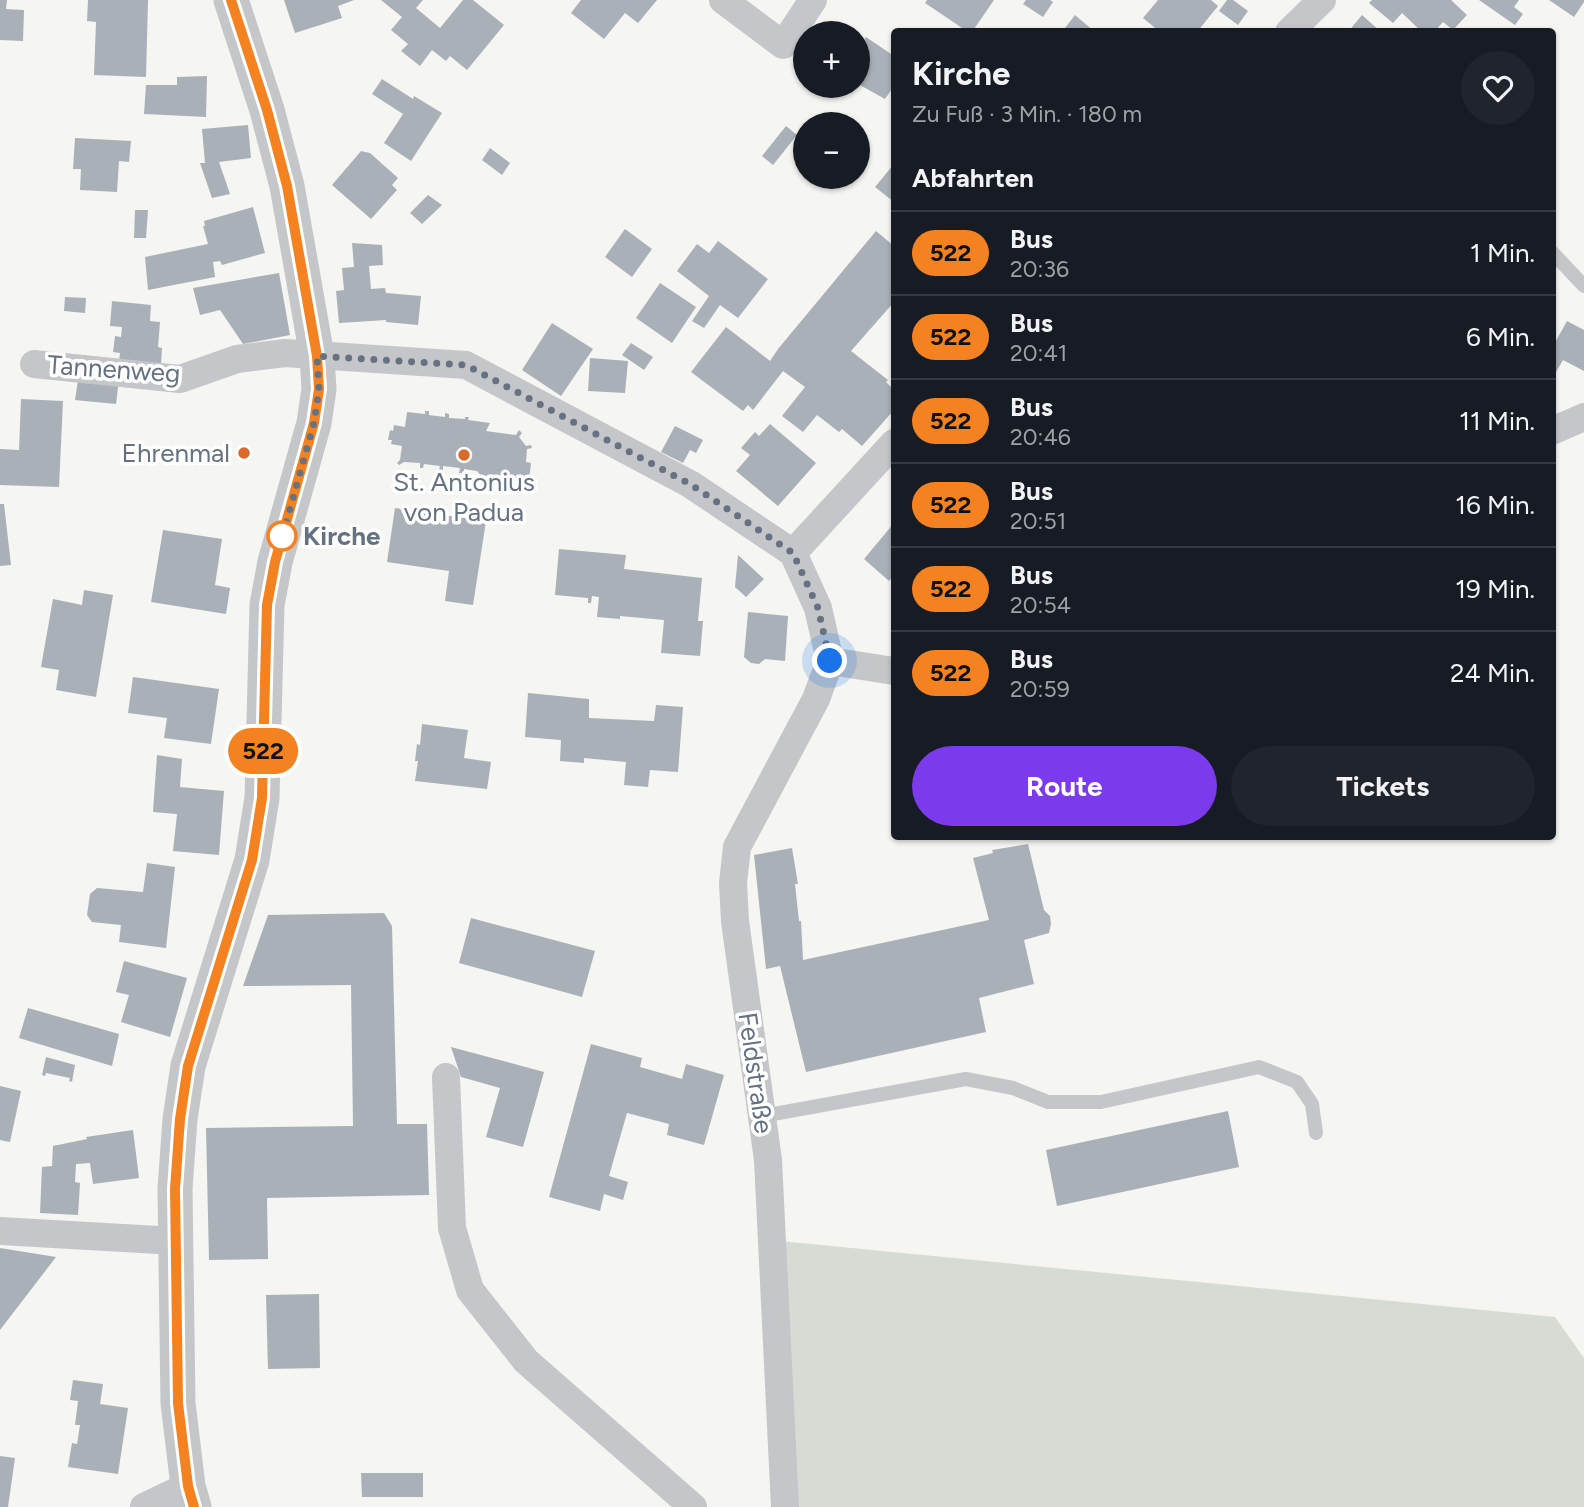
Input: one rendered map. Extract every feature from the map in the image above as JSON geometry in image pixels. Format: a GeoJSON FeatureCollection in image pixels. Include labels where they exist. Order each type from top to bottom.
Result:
{"type":"FeatureCollection","features":[{"type":"Feature","properties":{"kind":"street"},"geometry":{"type":"LineString","coordinates":[[144,1507],[191,1497],[178,1403],[175,1189],[180,1119],[188,1066],[252,860],[262,798],[267,605],[275,562],[314,423],[319,389],[317,356],[287,186],[267,110],[231,0]]}},
{"type":"Feature","properties":{"kind":"street"},"geometry":{"type":"LineString","coordinates":[[723,0],[783,45],[813,0]]}},
{"type":"Feature","properties":{"kind":"street"},"geometry":{"type":"LineString","coordinates":[[1293,28],[1322,0]]}},
{"type":"Feature","properties":{"kind":"street","name":"Tannenweg"},"geometry":{"type":"LineString","coordinates":[[34,364],[180,379],[237,359],[285,353],[466,365],[690,484],[793,553]]}},
{"type":"Feature","properties":{"kind":"street"},"geometry":{"type":"LineString","coordinates":[[1556,429],[1584,417]]}},
{"type":"Feature","properties":{"kind":"street"},"geometry":{"type":"LineString","coordinates":[[891,446],[793,553],[818,608],[830,661],[891,671]]}},
{"type":"Feature","properties":{"kind":"street","name":"Feldstraße"},"geometry":{"type":"LineString","coordinates":[[785,1507],[768,1160],[735,921],[733,883],[737,847],[817,699],[830,661]]}},
{"type":"Feature","properties":{"kind":"street"},"geometry":{"type":"LineString","coordinates":[[446,1077],[452,1228],[470,1290],[526,1361],[693,1507]]}},
{"type":"Feature","properties":{"kind":"street"},"geometry":{"type":"LineString","coordinates":[[0,1231],[176,1241]]}},
{"type":"Feature","properties":{"kind":"lane"},"geometry":{"type":"LineString","coordinates":[[1556,256],[1584,286]]}},
{"type":"Feature","properties":{"kind":"lane"},"geometry":{"type":"LineString","coordinates":[[762,1116],[966,1079],[1013,1088],[1048,1102],[1101,1102],[1259,1068],[1297,1082],[1312,1104],[1316,1133]]}},
{"type":"Feature","properties":{"kind":"shaded area"},"geometry":{"type":"Polygon","coordinates":[[[780,1241],[1555,1317],[1584,1358],[1584,1507],[791,1507],[780,1241]]]}},
{"type":"Feature","properties":{"kind":"building"},"geometry":{"type":"Polygon","coordinates":[[[0,0],[7,0],[6,9],[24,10],[23,41],[0,40],[0,0]]]}},
{"type":"Feature","properties":{"kind":"building"},"geometry":{"type":"Polygon","coordinates":[[[88,0],[148,0],[146,77],[94,75],[96,22],[87,21],[88,0]]]}},
{"type":"Feature","properties":{"kind":"building"},"geometry":{"type":"Polygon","coordinates":[[[284,0],[354,0],[338,6],[342,18],[295,33],[284,0]]]}},
{"type":"Feature","properties":{"kind":"building"},"geometry":{"type":"Polygon","coordinates":[[[381,0],[423,0],[416,8],[440,28],[463,0],[473,0],[504,25],[467,70],[450,56],[446,61],[432,50],[420,66],[401,51],[408,44],[391,30],[402,17],[381,0]]]}},
{"type":"Feature","properties":{"kind":"building"},"geometry":{"type":"Polygon","coordinates":[[[581,0],[657,0],[638,23],[625,13],[604,39],[571,13],[581,0]]]}},
{"type":"Feature","properties":{"kind":"building"},"geometry":{"type":"Polygon","coordinates":[[[927,0],[994,0],[975,28],[962,28],[925,3],[927,0]]]}},
{"type":"Feature","properties":{"kind":"building"},"geometry":{"type":"Polygon","coordinates":[[[1026,0],[1053,2],[1043,17],[1023,4],[1026,0]]]}},
{"type":"Feature","properties":{"kind":"building"},"geometry":{"type":"Polygon","coordinates":[[[1158,0],[1211,0],[1218,6],[1200,28],[1155,28],[1143,18],[1158,0]]]}},
{"type":"Feature","properties":{"kind":"building"},"geometry":{"type":"Polygon","coordinates":[[[1227,0],[1233,0],[1248,11],[1238,25],[1219,11],[1227,0]]]}},
{"type":"Feature","properties":{"kind":"building"},"geometry":{"type":"Polygon","coordinates":[[[1372,0],[1451,0],[1467,15],[1455,28],[1443,22],[1438,28],[1418,28],[1402,13],[1393,23],[1369,3],[1372,0]]]}},
{"type":"Feature","properties":{"kind":"building"},"geometry":{"type":"Polygon","coordinates":[[[1479,0],[1519,0],[1514,7],[1523,14],[1515,25],[1479,0]]]}},
{"type":"Feature","properties":{"kind":"building"},"geometry":{"type":"Polygon","coordinates":[[[1549,0],[1584,0],[1584,2],[1574,17],[1549,0]]]}},
{"type":"Feature","properties":{"kind":"building"},"geometry":{"type":"Polygon","coordinates":[[[1075,15],[1090,28],[1065,28],[1075,15]]]}},
{"type":"Feature","properties":{"kind":"building"},"geometry":{"type":"Polygon","coordinates":[[[1362,15],[1377,28],[1351,28],[1362,15]]]}},
{"type":"Feature","properties":{"kind":"building"},"geometry":{"type":"Polygon","coordinates":[[[870,40],[891,54],[891,90],[885,99],[870,91],[870,40]]]}},
{"type":"Feature","properties":{"kind":"building"},"geometry":{"type":"Polygon","coordinates":[[[207,76],[206,117],[144,114],[146,85],[177,85],[177,77],[207,76]]]}},
{"type":"Feature","properties":{"kind":"building"},"geometry":{"type":"Polygon","coordinates":[[[382,79],[413,99],[414,96],[442,113],[411,161],[384,143],[403,114],[372,94],[382,79]]]}},
{"type":"Feature","properties":{"kind":"building"},"geometry":{"type":"Polygon","coordinates":[[[248,125],[251,158],[219,162],[230,194],[212,198],[200,163],[205,163],[202,129],[248,125]]]}},
{"type":"Feature","properties":{"kind":"building"},"geometry":{"type":"Polygon","coordinates":[[[786,126],[793,132],[793,140],[773,165],[762,156],[786,126]]]}},
{"type":"Feature","properties":{"kind":"building"},"geometry":{"type":"Polygon","coordinates":[[[75,138],[131,141],[129,162],[119,161],[117,192],[80,190],[81,169],[73,169],[75,138]]]}},
{"type":"Feature","properties":{"kind":"building"},"geometry":{"type":"Polygon","coordinates":[[[490,148],[510,163],[502,175],[482,160],[490,148]]]}},
{"type":"Feature","properties":{"kind":"building"},"geometry":{"type":"Polygon","coordinates":[[[361,151],[370,153],[398,178],[392,185],[397,190],[371,219],[332,185],[361,151]]]}},
{"type":"Feature","properties":{"kind":"building"},"geometry":{"type":"Polygon","coordinates":[[[891,168],[891,200],[875,187],[891,168]]]}},
{"type":"Feature","properties":{"kind":"building"},"geometry":{"type":"Polygon","coordinates":[[[428,195],[442,205],[422,224],[410,213],[428,195]]]}},
{"type":"Feature","properties":{"kind":"building"},"geometry":{"type":"Polygon","coordinates":[[[253,207],[265,253],[222,265],[220,261],[213,262],[215,277],[148,290],[145,257],[208,244],[204,221],[253,207]]]}},
{"type":"Feature","properties":{"kind":"building"},"geometry":{"type":"Polygon","coordinates":[[[135,210],[148,210],[146,238],[134,238],[135,210]]]}},
{"type":"Feature","properties":{"kind":"building"},"geometry":{"type":"Polygon","coordinates":[[[625,229],[652,249],[632,277],[605,257],[625,229]]]}},
{"type":"Feature","properties":{"kind":"building"},"geometry":{"type":"Polygon","coordinates":[[[876,231],[891,244],[891,305],[851,351],[888,380],[886,382],[891,387],[891,413],[862,446],[842,429],[839,432],[817,415],[803,432],[782,416],[805,387],[783,371],[753,410],[748,405],[743,411],[691,372],[726,327],[770,361],[876,231]]]}},
{"type":"Feature","properties":{"kind":"building"},"geometry":{"type":"Polygon","coordinates":[[[718,241],[768,279],[738,318],[720,305],[704,328],[692,321],[709,296],[677,271],[697,244],[709,253],[718,241]]]}},
{"type":"Feature","properties":{"kind":"building"},"geometry":{"type":"Polygon","coordinates":[[[352,243],[382,245],[383,265],[369,266],[371,289],[385,288],[386,293],[421,296],[418,325],[386,320],[339,323],[336,291],[344,290],[342,268],[354,267],[352,243]]]}},
{"type":"Feature","properties":{"kind":"building"},"geometry":{"type":"Polygon","coordinates":[[[279,273],[290,335],[243,344],[220,310],[200,315],[193,288],[279,273]]]}},
{"type":"Feature","properties":{"kind":"building"},"geometry":{"type":"Polygon","coordinates":[[[660,283],[696,307],[672,343],[636,318],[660,283]]]}},
{"type":"Feature","properties":{"kind":"building"},"geometry":{"type":"Polygon","coordinates":[[[65,297],[86,298],[85,313],[64,311],[65,297]]]}},
{"type":"Feature","properties":{"kind":"building"},"geometry":{"type":"Polygon","coordinates":[[[112,301],[151,305],[150,321],[160,322],[158,347],[162,348],[161,366],[119,362],[120,353],[113,352],[115,336],[121,337],[122,327],[110,326],[112,301]]]}},
{"type":"Feature","properties":{"kind":"building"},"geometry":{"type":"Polygon","coordinates":[[[1567,321],[1584,330],[1584,371],[1563,360],[1556,372],[1556,341],[1567,321]]]}},
{"type":"Feature","properties":{"kind":"building"},"geometry":{"type":"Polygon","coordinates":[[[552,323],[593,349],[561,396],[522,370],[552,323]]]}},
{"type":"Feature","properties":{"kind":"building"},"geometry":{"type":"Polygon","coordinates":[[[631,343],[653,357],[644,370],[622,355],[631,343]]]}},
{"type":"Feature","properties":{"kind":"building"},"geometry":{"type":"Polygon","coordinates":[[[590,358],[628,361],[625,393],[588,391],[590,358]]]}},
{"type":"Feature","properties":{"kind":"building"},"geometry":{"type":"Polygon","coordinates":[[[79,374],[119,379],[116,404],[75,400],[79,374]]]}},
{"type":"Feature","properties":{"kind":"building"},"geometry":{"type":"Polygon","coordinates":[[[21,399],[63,401],[59,487],[0,485],[0,449],[19,450],[21,399]]]}},
{"type":"Feature","properties":{"kind":"building","name":"St. Antonius von Padua"},"geometry":{"type":"Polygon","coordinates":[[[425,411],[429,411],[429,415],[445,417],[445,413],[449,414],[449,418],[469,417],[468,420],[490,423],[486,431],[516,435],[519,430],[522,433],[519,437],[526,446],[531,445],[532,448],[527,449],[526,462],[531,463],[528,490],[501,486],[500,489],[496,488],[489,485],[477,471],[464,469],[464,473],[459,473],[460,468],[443,466],[443,471],[439,470],[440,466],[424,464],[423,468],[420,468],[420,463],[404,462],[399,465],[397,463],[402,446],[391,444],[392,440],[388,440],[390,430],[393,431],[394,425],[405,427],[407,412],[425,414],[425,411]]]}},
{"type":"Feature","properties":{"kind":"building"},"geometry":{"type":"Polygon","coordinates":[[[770,424],[816,463],[778,506],[736,471],[750,455],[741,448],[755,432],[759,436],[770,424]]]}},
{"type":"Feature","properties":{"kind":"building"},"geometry":{"type":"Polygon","coordinates":[[[675,426],[703,440],[696,453],[690,450],[683,463],[661,452],[675,426]]]}},
{"type":"Feature","properties":{"kind":"building"},"geometry":{"type":"Polygon","coordinates":[[[0,504],[4,504],[11,565],[0,566],[0,504]]]}},
{"type":"Feature","properties":{"kind":"building"},"geometry":{"type":"Polygon","coordinates":[[[395,508],[486,521],[473,605],[445,601],[449,571],[387,562],[395,508]]]}},
{"type":"Feature","properties":{"kind":"building"},"geometry":{"type":"Polygon","coordinates":[[[891,527],[889,581],[864,559],[891,527]]]}},
{"type":"Feature","properties":{"kind":"building"},"geometry":{"type":"Polygon","coordinates":[[[163,530],[222,539],[215,585],[230,588],[226,614],[151,602],[163,530]]]}},
{"type":"Feature","properties":{"kind":"building"},"geometry":{"type":"Polygon","coordinates":[[[559,549],[626,555],[624,569],[702,578],[698,621],[703,621],[700,656],[661,653],[664,620],[597,617],[599,597],[592,596],[591,603],[588,603],[588,598],[555,595],[559,549]]]}},
{"type":"Feature","properties":{"kind":"building"},"geometry":{"type":"Polygon","coordinates":[[[738,555],[764,579],[746,597],[735,587],[738,555]]]}},
{"type":"Feature","properties":{"kind":"building"},"geometry":{"type":"Polygon","coordinates":[[[84,590],[113,595],[96,697],[56,690],[59,670],[41,667],[53,599],[82,605],[84,590]]]}},
{"type":"Feature","properties":{"kind":"building"},"geometry":{"type":"Polygon","coordinates":[[[748,612],[788,616],[785,661],[765,659],[759,664],[751,663],[744,657],[748,612]]]}},
{"type":"Feature","properties":{"kind":"building"},"geometry":{"type":"Polygon","coordinates":[[[133,677],[219,689],[211,744],[164,738],[167,718],[128,713],[133,677]]]}},
{"type":"Feature","properties":{"kind":"building"},"geometry":{"type":"Polygon","coordinates":[[[528,693],[589,699],[589,718],[654,721],[656,705],[683,707],[678,772],[650,770],[648,787],[624,785],[626,762],[584,758],[584,763],[560,761],[561,740],[525,737],[528,693]]]}},
{"type":"Feature","properties":{"kind":"building"},"geometry":{"type":"Polygon","coordinates":[[[422,724],[468,730],[464,758],[491,762],[487,789],[415,781],[417,744],[420,745],[422,724]]]}},
{"type":"Feature","properties":{"kind":"building"},"geometry":{"type":"Polygon","coordinates":[[[157,755],[182,759],[180,787],[224,791],[219,855],[173,851],[177,814],[153,812],[157,755]]]}},
{"type":"Feature","properties":{"kind":"building"},"geometry":{"type":"Polygon","coordinates":[[[1028,844],[1044,910],[1050,916],[1051,924],[1049,933],[1024,940],[1034,984],[979,998],[986,1032],[806,1072],[780,966],[766,969],[754,855],[792,848],[798,884],[795,884],[803,960],[989,920],[973,858],[993,853],[992,850],[1028,844]]]}},
{"type":"Feature","properties":{"kind":"building"},"geometry":{"type":"Polygon","coordinates":[[[147,863],[175,867],[166,948],[119,942],[121,925],[92,922],[87,915],[90,894],[97,888],[143,892],[147,863]]]}},
{"type":"Feature","properties":{"kind":"building"},"geometry":{"type":"Polygon","coordinates":[[[384,913],[392,926],[397,1124],[427,1124],[429,1195],[267,1198],[268,1259],[209,1260],[206,1128],[353,1126],[351,985],[243,986],[268,915],[384,913]]]}},
{"type":"Feature","properties":{"kind":"building"},"geometry":{"type":"Polygon","coordinates":[[[471,918],[595,951],[582,997],[459,963],[471,918]]]}},
{"type":"Feature","properties":{"kind":"building"},"geometry":{"type":"Polygon","coordinates":[[[124,961],[187,978],[170,1037],[121,1022],[129,995],[116,992],[124,961]]]}},
{"type":"Feature","properties":{"kind":"building"},"geometry":{"type":"Polygon","coordinates":[[[28,1008],[119,1034],[112,1066],[19,1038],[28,1008]]]}},
{"type":"Feature","properties":{"kind":"building"},"geometry":{"type":"Polygon","coordinates":[[[591,1044],[642,1058],[640,1067],[682,1079],[686,1064],[724,1075],[704,1145],[667,1135],[669,1124],[627,1113],[609,1176],[628,1182],[623,1200],[604,1194],[600,1211],[549,1197],[591,1044]]]}},
{"type":"Feature","properties":{"kind":"building"},"geometry":{"type":"Polygon","coordinates":[[[451,1047],[544,1072],[523,1147],[486,1137],[500,1088],[461,1077],[451,1047]]]}},
{"type":"Feature","properties":{"kind":"building"},"geometry":{"type":"Polygon","coordinates":[[[46,1057],[75,1065],[72,1082],[69,1081],[70,1078],[46,1073],[45,1076],[42,1075],[46,1057]]]}},
{"type":"Feature","properties":{"kind":"building"},"geometry":{"type":"Polygon","coordinates":[[[0,1086],[21,1091],[10,1142],[0,1140],[0,1086]]]}},
{"type":"Feature","properties":{"kind":"building"},"geometry":{"type":"Polygon","coordinates":[[[1228,1111],[1239,1167],[1057,1206],[1046,1150],[1228,1111]]]}},
{"type":"Feature","properties":{"kind":"building"},"geometry":{"type":"Polygon","coordinates":[[[133,1130],[139,1178],[93,1184],[90,1163],[76,1164],[75,1182],[80,1183],[78,1215],[40,1213],[42,1167],[52,1166],[53,1146],[87,1139],[86,1137],[133,1130]]]}},
{"type":"Feature","properties":{"kind":"building"},"geometry":{"type":"Polygon","coordinates":[[[0,1248],[56,1257],[0,1330],[0,1248]]]}},
{"type":"Feature","properties":{"kind":"building"},"geometry":{"type":"Polygon","coordinates":[[[319,1294],[320,1368],[268,1369],[266,1295],[319,1294]]]}},
{"type":"Feature","properties":{"kind":"building"},"geometry":{"type":"Polygon","coordinates":[[[73,1380],[103,1384],[100,1404],[128,1408],[118,1474],[68,1467],[72,1443],[77,1444],[80,1425],[75,1425],[78,1401],[70,1400],[73,1380]]]}},
{"type":"Feature","properties":{"kind":"building"},"geometry":{"type":"Polygon","coordinates":[[[0,1456],[15,1458],[8,1507],[0,1507],[0,1456]]]}},
{"type":"Feature","properties":{"kind":"building"},"geometry":{"type":"Polygon","coordinates":[[[361,1473],[423,1473],[423,1497],[362,1497],[361,1473]]]}},
{"type":"Feature","properties":{"kind":"bus line","name":"522"},"geometry":{"type":"LineString","coordinates":[[194,1507],[188,1486],[178,1403],[175,1189],[180,1119],[188,1066],[252,860],[262,798],[267,605],[275,562],[314,423],[319,389],[317,356],[287,186],[267,110],[231,0]]}},
{"type":"Feature","properties":{"kind":"place","name":"Ehrenmal"},"geometry":{"type":"Point","coordinates":[244,453]}},
{"type":"Feature","properties":{"kind":"place","name":"St. Antonius von Padua"},"geometry":{"type":"Point","coordinates":[464,455]}},
{"type":"Feature","properties":{"kind":"place","name":"Kirche"},"geometry":{"type":"Point","coordinates":[282,536]}},
{"type":"Feature","properties":{"kind":"route"},"geometry":{"type":"LineString","coordinates":[[282,536],[281,541],[314,423],[319,389],[317,356],[466,365],[690,484],[793,553],[818,608],[830,661]]}}]}
